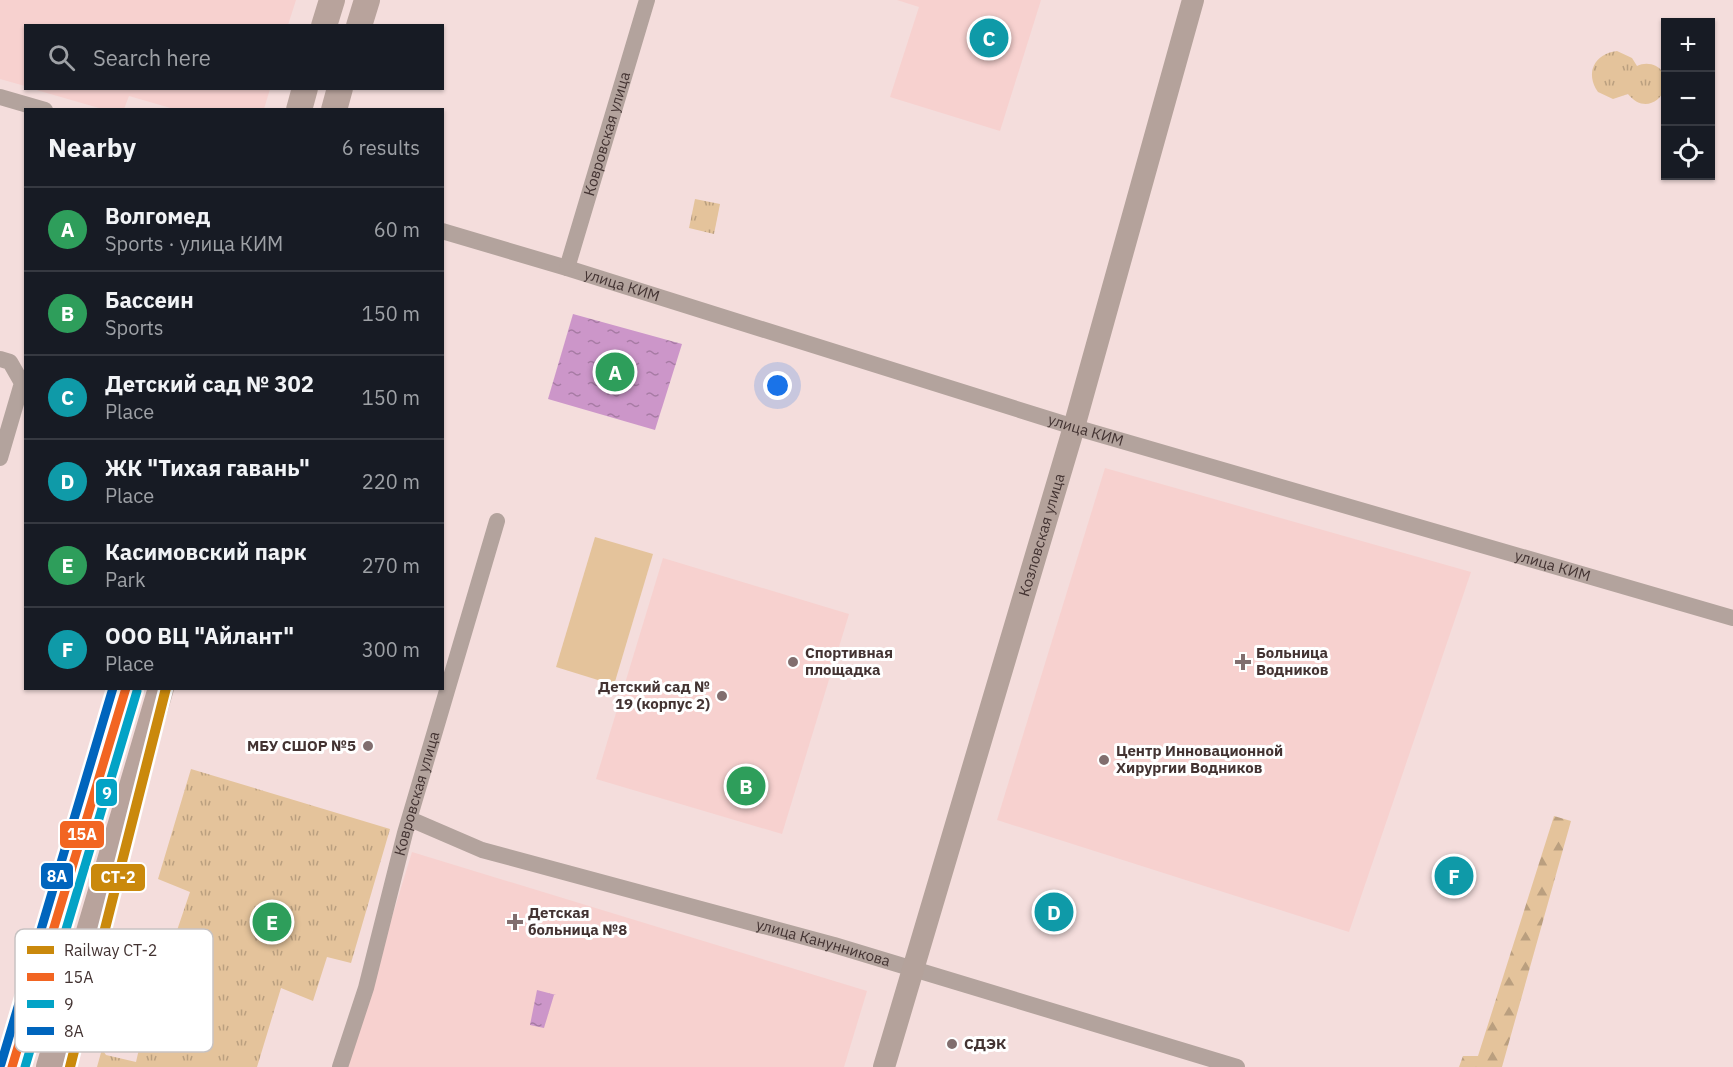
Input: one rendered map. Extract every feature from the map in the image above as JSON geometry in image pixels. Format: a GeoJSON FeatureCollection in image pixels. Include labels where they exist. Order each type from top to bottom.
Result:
{"type":"FeatureCollection","features":[{"type":"Feature","properties":{"kind":"main road"},"geometry":{"type":"LineString","coordinates":[[325,24],[332,0]]}},
{"type":"Feature","properties":{"kind":"main road"},"geometry":{"type":"LineString","coordinates":[[360,24],[366,0]]}},
{"type":"Feature","properties":{"kind":"main road"},"geometry":{"type":"LineString","coordinates":[[300,108],[304,90]]}},
{"type":"Feature","properties":{"kind":"main road"},"geometry":{"type":"LineString","coordinates":[[335,108],[339,90]]}},
{"type":"Feature","properties":{"kind":"main road"},"geometry":{"type":"LineString","coordinates":[[54,929],[125,690]]}},
{"type":"Feature","properties":{"kind":"main road"},"geometry":{"type":"LineString","coordinates":[[90,929],[160,690]]}},
{"type":"Feature","properties":{"kind":"main road"},"geometry":{"type":"LineString","coordinates":[[12,1067],[17,1052]]}},
{"type":"Feature","properties":{"kind":"main road"},"geometry":{"type":"LineString","coordinates":[[49,1067],[53,1052]]}},
{"type":"Feature","properties":{"kind":"street","name":"Ковровская улица"},"geometry":{"type":"LineString","coordinates":[[567,268],[647,0]]}},
{"type":"Feature","properties":{"kind":"street","name":"Козловская улица"},"geometry":{"type":"LineString","coordinates":[[884,1067],[911,969],[1074,427],[1193,0]]}},
{"type":"Feature","properties":{"kind":"street"},"geometry":{"type":"LineString","coordinates":[[0,97],[38,108]]}},
{"type":"Feature","properties":{"kind":"street","name":"улица КИМ"},"geometry":{"type":"LineString","coordinates":[[444,232],[1074,427],[1733,618]]}},
{"type":"Feature","properties":{"kind":"street"},"geometry":{"type":"LineString","coordinates":[[0,358],[10,362],[22,383],[0,458]]}},
{"type":"Feature","properties":{"kind":"street","name":"Ковровская улица"},"geometry":{"type":"LineString","coordinates":[[340,1067],[366,988],[410,819],[497,521]]}},
{"type":"Feature","properties":{"kind":"street","name":"улица Канунникова"},"geometry":{"type":"LineString","coordinates":[[410,819],[482,850],[823,942],[1237,1067]]}},
{"type":"Feature","properties":{"kind":"shaded area"},"geometry":{"type":"Polygon","coordinates":[[[0,0],[296,0],[288,24],[24,24],[24,86],[0,79],[0,0]]]}},
{"type":"Feature","properties":{"kind":"shaded area"},"geometry":{"type":"Polygon","coordinates":[[[897,0],[1041,0],[1000,131],[890,97],[919,7],[897,0]]]}},
{"type":"Feature","properties":{"kind":"shaded area"},"geometry":{"type":"Polygon","coordinates":[[[36,90],[269,90],[264,108],[171,108],[129,96],[124,108],[99,108],[36,90]]]}},
{"type":"Feature","properties":{"kind":"shaded area","name":"Больница Водников"},"geometry":{"type":"Polygon","coordinates":[[[1105,468],[1471,572],[1349,932],[997,820],[1105,468]]]}},
{"type":"Feature","properties":{"kind":"shaded area","name":"Детский сад № 19 (корпус 2)"},"geometry":{"type":"Polygon","coordinates":[[[663,558],[849,614],[782,834],[596,779],[663,558]]]}},
{"type":"Feature","properties":{"kind":"shaded area","name":"Детская больница №8"},"geometry":{"type":"Polygon","coordinates":[[[412,852],[867,991],[844,1067],[346,1067],[412,852]]]}},
{"type":"Feature","properties":{"kind":"green space"},"geometry":{"type":"Polygon","coordinates":[[[1617,51],[1632,58],[1637,66],[1651,64],[1656,66],[1661,71],[1660,96],[1654,102],[1646,104],[1637,102],[1628,94],[1613,99],[1598,92],[1592,78],[1592,71],[1597,60],[1617,51]]]}},
{"type":"Feature","properties":{"kind":"green space"},"geometry":{"type":"Polygon","coordinates":[[[695,199],[720,204],[714,234],[689,228],[695,199]]]}},
{"type":"Feature","properties":{"kind":"green space"},"geometry":{"type":"Polygon","coordinates":[[[595,537],[653,554],[614,685],[556,667],[595,537]]]}},
{"type":"Feature","properties":{"kind":"green space"},"geometry":{"type":"Polygon","coordinates":[[[191,769],[390,829],[351,963],[327,957],[313,1001],[281,988],[257,1067],[97,1067],[101,1052],[136,1062],[138,1052],[213,1052],[213,929],[177,929],[190,892],[158,879],[191,769]]]}},
{"type":"Feature","properties":{"kind":"green space"},"geometry":{"type":"Polygon","coordinates":[[[1554,816],[1571,821],[1502,1067],[1459,1067],[1463,1056],[1478,1056],[1554,816]]]}},
{"type":"Feature","properties":{"kind":"water"},"geometry":{"type":"Polygon","coordinates":[[[573,314],[682,344],[655,430],[548,399],[573,314]]]}},
{"type":"Feature","properties":{"kind":"water"},"geometry":{"type":"Polygon","coordinates":[[[537,990],[556,995],[554,995],[544,1028],[530,1025],[537,990]]]}},
{"type":"Feature","properties":{"kind":"rail line","name":"СТ-2"},"geometry":{"type":"LineString","coordinates":[[105,929],[165,690]]}},
{"type":"Feature","properties":{"kind":"rail line","name":"СТ-2"},"geometry":{"type":"LineString","coordinates":[[70,1067],[74,1052]]}},
{"type":"Feature","properties":{"kind":"transit line","name":"8А"},"geometry":{"type":"LineString","coordinates":[[41,929],[112,690]]}},
{"type":"Feature","properties":{"kind":"transit line","name":"15А"},"geometry":{"type":"LineString","coordinates":[[54,929],[125,690]]}},
{"type":"Feature","properties":{"kind":"transit line","name":"9"},"geometry":{"type":"LineString","coordinates":[[66,929],[137,691]]}},
{"type":"Feature","properties":{"kind":"transit line","name":"8А"},"geometry":{"type":"LineString","coordinates":[[1,1064],[15,1017]]}},
{"type":"Feature","properties":{"kind":"transit line","name":"15А"},"geometry":{"type":"LineString","coordinates":[[12,1067],[17,1052]]}},
{"type":"Feature","properties":{"kind":"transit line","name":"9"},"geometry":{"type":"LineString","coordinates":[[25,1067],[29,1052]]}},
{"type":"Feature","properties":{"kind":"place","name":"Детский сад № 302"},"geometry":{"type":"Point","coordinates":[989,38]}},
{"type":"Feature","properties":{"kind":"place","name":"Волгомед"},"geometry":{"type":"Point","coordinates":[615,372]}},
{"type":"Feature","properties":{"kind":"place","name":"Спортивная площадка"},"geometry":{"type":"Point","coordinates":[793,662]}},
{"type":"Feature","properties":{"kind":"place","name":"Больница Водников"},"geometry":{"type":"Point","coordinates":[1243,662]}},
{"type":"Feature","properties":{"kind":"place","name":"Детский сад № 19 (корпус 2)"},"geometry":{"type":"Point","coordinates":[722,696]}},
{"type":"Feature","properties":{"kind":"place","name":"МБУ СШОР №5"},"geometry":{"type":"Point","coordinates":[368,746]}},
{"type":"Feature","properties":{"kind":"place","name":"Центр Инновационной Хирургии Водников"},"geometry":{"type":"Point","coordinates":[1104,760]}},
{"type":"Feature","properties":{"kind":"place","name":"Бассеин"},"geometry":{"type":"Point","coordinates":[746,786]}},
{"type":"Feature","properties":{"kind":"place","name":"ООО ВЦ \"Айлант\""},"geometry":{"type":"Point","coordinates":[1454,876]}},
{"type":"Feature","properties":{"kind":"place","name":"ЖК \"Тихая гавань\""},"geometry":{"type":"Point","coordinates":[1054,912]}},
{"type":"Feature","properties":{"kind":"place","name":"Касимовский парк"},"geometry":{"type":"Point","coordinates":[272,922]}},
{"type":"Feature","properties":{"kind":"place","name":"Детская больница №8"},"geometry":{"type":"Point","coordinates":[515,922]}},
{"type":"Feature","properties":{"kind":"place","name":"СДЭК"},"geometry":{"type":"Point","coordinates":[952,1044]}}]}
